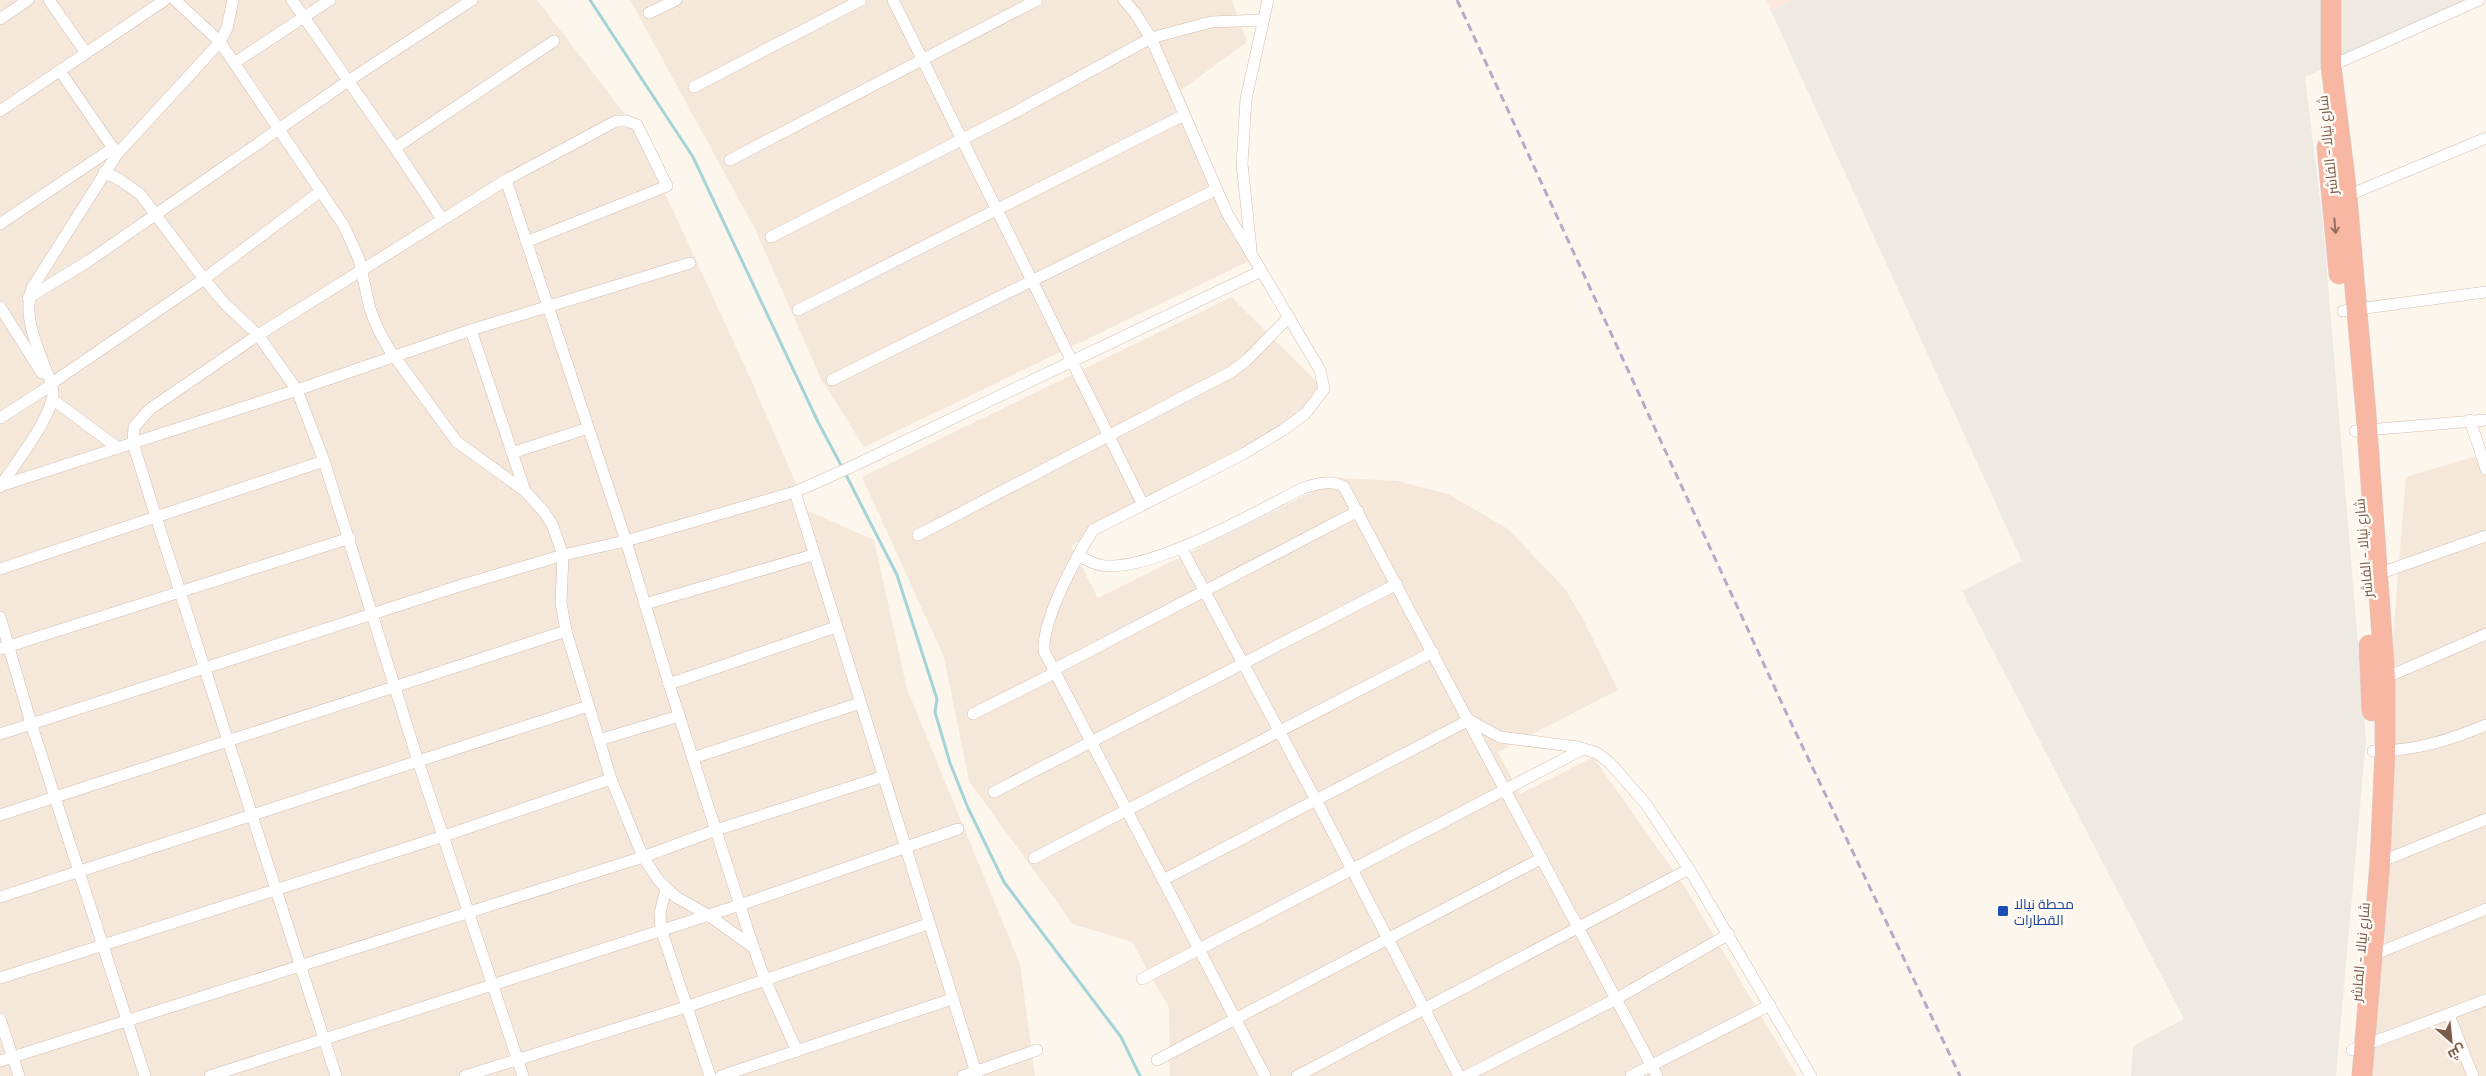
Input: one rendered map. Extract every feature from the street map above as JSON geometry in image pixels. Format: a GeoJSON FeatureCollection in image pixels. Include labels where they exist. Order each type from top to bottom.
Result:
{"type":"FeatureCollection","features":[{"type":"Feature","properties":{"kind":"highway"},"geometry":{"type":"LineString","coordinates":[[2318,0],[2324,21]]}},
{"type":"Feature","properties":{"kind":"highway"},"geometry":{"type":"LineString","coordinates":[[2324,21],[2331,0]]}},
{"type":"Feature","properties":{"kind":"highway","name":"شارع نيالا - الفاشر"},"geometry":{"type":"LineString","coordinates":[[2324,21],[2331,66],[2329,108]]}},
{"type":"Feature","properties":{"kind":"highway","name":"شارع نيالا - الفاشر"},"geometry":{"type":"LineString","coordinates":[[2324,21],[2329,108],[2340,199],[2361,430],[2378,574],[2385,678],[2368,862],[2358,1048],[2362,1076]]}},
{"type":"Feature","properties":{"kind":"highway","name":"شارع نيالا - الفاشر"},"geometry":{"type":"LineString","coordinates":[[2350,1076],[2358,1048],[2373,955],[2380,862],[2379,751],[2368,606],[2361,430]]}},
{"type":"Feature","properties":{"kind":"street"},"geometry":{"type":"LineString","coordinates":[[0,19],[28,0]]}},
{"type":"Feature","properties":{"kind":"street"},"geometry":{"type":"LineString","coordinates":[[49,0],[86,53]]}},
{"type":"Feature","properties":{"kind":"street"},"geometry":{"type":"LineString","coordinates":[[0,111],[165,0]]}},
{"type":"Feature","properties":{"kind":"street"},"geometry":{"type":"LineString","coordinates":[[175,0],[220,42],[344,226],[362,270],[373,316],[383,339],[394,356],[457,442],[525,491],[552,524],[563,555],[561,602],[566,631],[612,779],[642,857],[666,889],[685,904],[708,915],[754,947]]}},
{"type":"Feature","properties":{"kind":"street"},"geometry":{"type":"LineString","coordinates":[[0,224],[115,151],[220,42],[227,28],[233,0]]}},
{"type":"Feature","properties":{"kind":"street"},"geometry":{"type":"LineString","coordinates":[[292,0],[396,148],[442,219]]}},
{"type":"Feature","properties":{"kind":"street"},"geometry":{"type":"LineString","coordinates":[[234,63],[330,0]]}},
{"type":"Feature","properties":{"kind":"street"},"geometry":{"type":"LineString","coordinates":[[28,298],[90,260],[348,81],[472,0]]}},
{"type":"Feature","properties":{"kind":"street"},"geometry":{"type":"LineString","coordinates":[[649,13],[676,0]]}},
{"type":"Feature","properties":{"kind":"street"},"geometry":{"type":"LineString","coordinates":[[694,86],[861,0]]}},
{"type":"Feature","properties":{"kind":"street"},"geometry":{"type":"LineString","coordinates":[[894,0],[1143,505]]}},
{"type":"Feature","properties":{"kind":"street"},"geometry":{"type":"LineString","coordinates":[[730,160],[1037,0]]}},
{"type":"Feature","properties":{"kind":"street"},"geometry":{"type":"LineString","coordinates":[[1124,0],[1136,13],[1151,38],[1216,190],[1323,378],[1324,389],[1315,403],[1297,421],[1265,441],[1098,527],[1078,556],[1057,602],[1045,637],[1044,651],[1265,1076]]}},
{"type":"Feature","properties":{"kind":"street"},"geometry":{"type":"LineString","coordinates":[[1251,254],[1243,188],[1243,135],[1246,99],[1268,0]]}},
{"type":"Feature","properties":{"kind":"street"},"geometry":{"type":"LineString","coordinates":[[2331,66],[2479,0]]}},
{"type":"Feature","properties":{"kind":"street"},"geometry":{"type":"LineString","coordinates":[[771,237],[962,140],[1151,38],[1211,22],[1263,20]]}},
{"type":"Feature","properties":{"kind":"street"},"geometry":{"type":"LineString","coordinates":[[396,148],[554,41]]}},
{"type":"Feature","properties":{"kind":"street"},"geometry":{"type":"LineString","coordinates":[[60,71],[115,151]]}},
{"type":"Feature","properties":{"kind":"street"},"geometry":{"type":"LineString","coordinates":[[798,310],[1184,115]]}},
{"type":"Feature","properties":{"kind":"street"},"geometry":{"type":"LineString","coordinates":[[336,1076],[156,517],[133,443],[134,427],[150,409],[258,334],[506,180],[616,121],[627,121],[637,125],[667,185],[526,242]]}},
{"type":"Feature","properties":{"kind":"street"},"geometry":{"type":"LineString","coordinates":[[2340,199],[2486,138]]}},
{"type":"Feature","properties":{"kind":"street"},"geometry":{"type":"LineString","coordinates":[[0,486],[33,438],[52,390],[30,321],[28,298],[36,282],[57,252],[115,151]]}},
{"type":"Feature","properties":{"kind":"street"},"geometry":{"type":"LineString","coordinates":[[104,172],[132,187],[204,279],[226,304],[258,334],[297,390],[350,538],[418,761],[523,1076]]}},
{"type":"Feature","properties":{"kind":"street"},"geometry":{"type":"LineString","coordinates":[[506,180],[626,541],[679,716],[765,980],[798,1051]]}},
{"type":"Feature","properties":{"kind":"street"},"geometry":{"type":"LineString","coordinates":[[832,380],[1216,190]]}},
{"type":"Feature","properties":{"kind":"street"},"geometry":{"type":"LineString","coordinates":[[0,418],[52,390],[321,191]]}},
{"type":"Feature","properties":{"kind":"street"},"geometry":{"type":"LineString","coordinates":[[0,486],[297,390],[547,305],[690,263]]}},
{"type":"Feature","properties":{"kind":"street"},"geometry":{"type":"LineString","coordinates":[[0,734],[205,669],[372,613],[563,555],[626,541],[794,492],[820,482],[1071,360],[1261,271]]}},
{"type":"Feature","properties":{"kind":"street"},"geometry":{"type":"LineString","coordinates":[[2349,310],[2486,292]]}},
{"type":"Feature","properties":{"kind":"street"},"geometry":{"type":"LineString","coordinates":[[2,313],[52,390],[118,448]]}},
{"type":"Feature","properties":{"kind":"street"},"geometry":{"type":"LineString","coordinates":[[918,535],[1231,372],[1247,360],[1288,317]]}},
{"type":"Feature","properties":{"kind":"street"},"geometry":{"type":"LineString","coordinates":[[471,330],[525,491]]}},
{"type":"Feature","properties":{"kind":"street"},"geometry":{"type":"LineString","coordinates":[[2470,420],[2486,469]]}},
{"type":"Feature","properties":{"kind":"street"},"geometry":{"type":"LineString","coordinates":[[2361,430],[2486,420]]}},
{"type":"Feature","properties":{"kind":"street"},"geometry":{"type":"LineString","coordinates":[[512,453],[588,428]]}},
{"type":"Feature","properties":{"kind":"street"},"geometry":{"type":"LineString","coordinates":[[0,569],[324,461]]}},
{"type":"Feature","properties":{"kind":"street"},"geometry":{"type":"LineString","coordinates":[[1078,556],[1097,564],[1118,565],[1156,556],[1181,547],[1313,485],[1324,483],[1342,486],[1358,511],[1506,788],[1657,1076]]}},
{"type":"Feature","properties":{"kind":"street"},"geometry":{"type":"LineString","coordinates":[[794,492],[976,1074]]}},
{"type":"Feature","properties":{"kind":"street"},"geometry":{"type":"LineString","coordinates":[[973,714],[1358,511]]}},
{"type":"Feature","properties":{"kind":"street"},"geometry":{"type":"LineString","coordinates":[[2378,574],[2486,536]]}},
{"type":"Feature","properties":{"kind":"street"},"geometry":{"type":"LineString","coordinates":[[4,648],[350,538]]}},
{"type":"Feature","properties":{"kind":"street"},"geometry":{"type":"LineString","coordinates":[[1181,547],[1316,800],[1459,1076]]}},
{"type":"Feature","properties":{"kind":"street"},"geometry":{"type":"LineString","coordinates":[[645,604],[813,555]]}},
{"type":"Feature","properties":{"kind":"street"},"geometry":{"type":"LineString","coordinates":[[994,792],[1397,584]]}},
{"type":"Feature","properties":{"kind":"street"},"geometry":{"type":"LineString","coordinates":[[0,617],[4,648],[56,797],[145,1076]]}},
{"type":"Feature","properties":{"kind":"street"},"geometry":{"type":"LineString","coordinates":[[669,684],[836,627]]}},
{"type":"Feature","properties":{"kind":"street"},"geometry":{"type":"LineString","coordinates":[[0,815],[566,631]]}},
{"type":"Feature","properties":{"kind":"street"},"geometry":{"type":"LineString","coordinates":[[2385,678],[2486,634]]}},
{"type":"Feature","properties":{"kind":"street"},"geometry":{"type":"LineString","coordinates":[[1034,858],[1433,652]]}},
{"type":"Feature","properties":{"kind":"street"},"geometry":{"type":"LineString","coordinates":[[693,758],[860,704]]}},
{"type":"Feature","properties":{"kind":"street"},"geometry":{"type":"LineString","coordinates":[[0,897],[588,706]]}},
{"type":"Feature","properties":{"kind":"street"},"geometry":{"type":"LineString","coordinates":[[599,740],[679,716]]}},
{"type":"Feature","properties":{"kind":"street"},"geometry":{"type":"LineString","coordinates":[[1469,720],[1500,736],[1583,749],[1597,753],[1610,763],[1646,804],[1689,869],[1811,1076]]}},
{"type":"Feature","properties":{"kind":"street"},"geometry":{"type":"LineString","coordinates":[[1163,880],[1469,720]]}},
{"type":"Feature","properties":{"kind":"street"},"geometry":{"type":"LineString","coordinates":[[2379,751],[2415,749],[2443,742],[2486,725]]}},
{"type":"Feature","properties":{"kind":"street"},"geometry":{"type":"LineString","coordinates":[[1142,979],[1583,749]]}},
{"type":"Feature","properties":{"kind":"street"},"geometry":{"type":"LineString","coordinates":[[0,1061],[642,857],[716,830],[882,777]]}},
{"type":"Feature","properties":{"kind":"street"},"geometry":{"type":"LineString","coordinates":[[0,978],[444,836],[612,779]]}},
{"type":"Feature","properties":{"kind":"street"},"geometry":{"type":"LineString","coordinates":[[2380,862],[2486,818]]}},
{"type":"Feature","properties":{"kind":"street"},"geometry":{"type":"LineString","coordinates":[[210,1076],[492,983],[740,905],[958,829]]}},
{"type":"Feature","properties":{"kind":"street"},"geometry":{"type":"LineString","coordinates":[[1157,1060],[1388,941],[1542,858]]}},
{"type":"Feature","properties":{"kind":"street"},"geometry":{"type":"LineString","coordinates":[[1297,1076],[1689,869]]}},
{"type":"Feature","properties":{"kind":"street"},"geometry":{"type":"LineString","coordinates":[[666,889],[660,913],[661,929],[710,1076]]}},
{"type":"Feature","properties":{"kind":"street"},"geometry":{"type":"LineString","coordinates":[[2373,955],[2486,909]]}},
{"type":"Feature","properties":{"kind":"street"},"geometry":{"type":"LineString","coordinates":[[465,1076],[686,1007],[928,924]]}},
{"type":"Feature","properties":{"kind":"street"},"geometry":{"type":"LineString","coordinates":[[1466,1076],[1616,998],[1729,934]]}},
{"type":"Feature","properties":{"kind":"street"},"geometry":{"type":"LineString","coordinates":[[721,1076],[952,999]]}},
{"type":"Feature","properties":{"kind":"street"},"geometry":{"type":"LineString","coordinates":[[2358,1048],[2486,1000]]}},
{"type":"Feature","properties":{"kind":"street"},"geometry":{"type":"LineString","coordinates":[[1631,1076],[1770,1005]]}},
{"type":"Feature","properties":{"kind":"street"},"geometry":{"type":"LineString","coordinates":[[2449,1015],[2473,1076]]}},
{"type":"Feature","properties":{"kind":"street"},"geometry":{"type":"LineString","coordinates":[[0,1019],[19,1076]]}},
{"type":"Feature","properties":{"kind":"street"},"geometry":{"type":"LineString","coordinates":[[962,1076],[976,1074],[1036,1050]]}},
{"type":"Feature","properties":{"kind":"shaded area"},"geometry":{"type":"Polygon","coordinates":[[[0,0],[537,0],[634,126],[748,373],[808,511],[874,540],[907,689],[1020,964],[1035,1076],[0,1076],[0,0]]]}},
{"type":"Feature","properties":{"kind":"shaded area"},"geometry":{"type":"Polygon","coordinates":[[[630,0],[1232,0],[1247,42],[1181,90],[1251,260],[864,447],[821,379],[756,231],[630,0]]]}},
{"type":"Feature","properties":{"kind":"shaded area"},"geometry":{"type":"Polygon","coordinates":[[[1766,0],[1793,0],[1771,11],[1766,0]]]}},
{"type":"Feature","properties":{"kind":"shaded area"},"geometry":{"type":"Polygon","coordinates":[[[1793,0],[2476,0],[2305,77],[2323,224],[2366,739],[2336,1076],[2131,1076],[2133,1046],[2184,1019],[1962,591],[2022,561],[1771,11],[1793,0]]]}},
{"type":"Feature","properties":{"kind":"shaded area"},"geometry":{"type":"Polygon","coordinates":[[[1231,297],[1322,387],[1281,435],[1071,546],[1098,598],[1340,478],[1398,481],[1448,494],[1508,529],[1565,589],[1581,615],[1618,690],[1498,752],[1520,794],[1593,757],[1683,884],[1797,1076],[1170,1076],[1169,1008],[1132,942],[1073,924],[969,781],[944,657],[862,477],[1231,297]]]}},
{"type":"Feature","properties":{"kind":"shaded area"},"geometry":{"type":"Polygon","coordinates":[[[2486,453],[2486,1076],[2363,1076],[2385,734],[2406,477],[2486,453]]]}},
{"type":"Feature","properties":{"kind":"waterway"},"geometry":{"type":"LineString","coordinates":[[590,0],[693,157],[818,422],[842,467]]}},
{"type":"Feature","properties":{"kind":"waterway"},"geometry":{"type":"LineString","coordinates":[[845,473],[897,575],[937,699],[935,712],[950,763],[968,808],[1004,882],[1121,1037],[1140,1076]]}},
{"type":"Feature","properties":{"kind":"railway"},"geometry":{"type":"LineString","coordinates":[[1457,0],[1785,710],[1960,1076]]}},
{"type":"Feature","properties":{"kind":"place","name":"محطة نيالا القطارات"},"geometry":{"type":"Point","coordinates":[2003,911]}}]}
